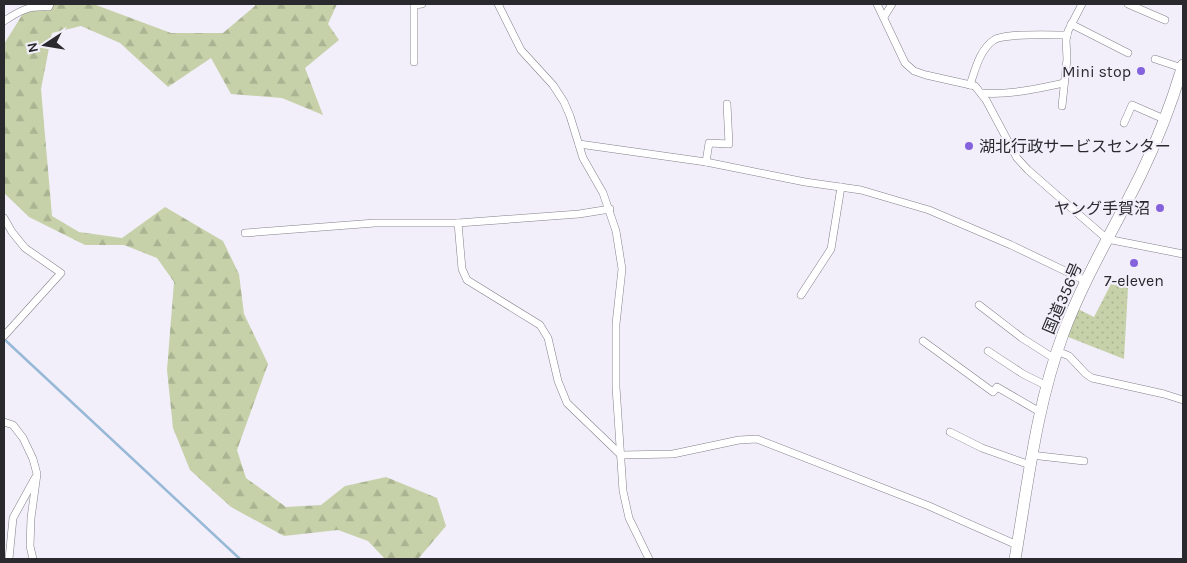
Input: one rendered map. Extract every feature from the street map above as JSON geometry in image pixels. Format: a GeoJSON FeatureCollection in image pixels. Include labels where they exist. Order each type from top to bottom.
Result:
{"type":"FeatureCollection","features":[{"type":"Feature","properties":{"kind":"highway","name":"国道356号"},"geometry":{"type":"LineString","coordinates":[[1015,559],[1030,460],[1040,412],[1056,355],[1076,302],[1142,173],[1183,66]]}},
{"type":"Feature","properties":{"kind":"street"},"geometry":{"type":"LineString","coordinates":[[4,21],[21,10],[34,6],[49,7],[50,4]]}},
{"type":"Feature","properties":{"kind":"street"},"geometry":{"type":"LineString","coordinates":[[414,62],[414,5],[422,4]]}},
{"type":"Feature","properties":{"kind":"street"},"geometry":{"type":"LineString","coordinates":[[498,4],[520,50],[554,85],[564,102],[582,158],[603,193],[610,209],[619,244],[622,269],[616,324],[615,358],[623,491],[629,518],[649,559]]}},
{"type":"Feature","properties":{"kind":"street"},"geometry":{"type":"LineString","coordinates":[[877,4],[905,63],[914,71],[926,75],[975,86],[986,100],[1017,158],[1028,170],[1107,239],[1183,254]]}},
{"type":"Feature","properties":{"kind":"street"},"geometry":{"type":"LineString","coordinates":[[884,17],[892,4]]}},
{"type":"Feature","properties":{"kind":"street"},"geometry":{"type":"LineString","coordinates":[[1062,106],[1067,59],[1067,35],[1082,4]]}},
{"type":"Feature","properties":{"kind":"street"},"geometry":{"type":"LineString","coordinates":[[1128,4],[1151,18],[1165,20]]}},
{"type":"Feature","properties":{"kind":"street"},"geometry":{"type":"LineString","coordinates":[[1071,24],[1128,53]]}},
{"type":"Feature","properties":{"kind":"street"},"geometry":{"type":"LineString","coordinates":[[970,85],[977,64],[994,40],[1007,36],[1067,35]]}},
{"type":"Feature","properties":{"kind":"street"},"geometry":{"type":"LineString","coordinates":[[1155,59],[1183,66]]}},
{"type":"Feature","properties":{"kind":"street"},"geometry":{"type":"LineString","coordinates":[[981,93],[1015,93],[1064,83]]}},
{"type":"Feature","properties":{"kind":"street"},"geometry":{"type":"LineString","coordinates":[[706,162],[709,143],[729,144],[727,104]]}},
{"type":"Feature","properties":{"kind":"street"},"geometry":{"type":"LineString","coordinates":[[1124,123],[1132,106],[1164,119]]}},
{"type":"Feature","properties":{"kind":"street"},"geometry":{"type":"LineString","coordinates":[[579,144],[706,162],[861,190],[929,210],[1011,245],[1086,281]]}},
{"type":"Feature","properties":{"kind":"street"},"geometry":{"type":"LineString","coordinates":[[801,295],[831,249],[841,187]]}},
{"type":"Feature","properties":{"kind":"street"},"geometry":{"type":"LineString","coordinates":[[245,233],[375,223],[458,223],[579,214],[610,209]]}},
{"type":"Feature","properties":{"kind":"street"},"geometry":{"type":"LineString","coordinates":[[4,218],[25,248],[61,273],[4,336]]}},
{"type":"Feature","properties":{"kind":"street"},"geometry":{"type":"LineString","coordinates":[[458,223],[462,269],[468,280],[540,325],[548,338],[558,381],[567,403],[621,455],[673,454],[757,438],[929,506],[1018,545]]}},
{"type":"Feature","properties":{"kind":"street"},"geometry":{"type":"LineString","coordinates":[[979,305],[1022,338],[1056,355],[1069,356],[1092,378],[1183,400]]}},
{"type":"Feature","properties":{"kind":"street"},"geometry":{"type":"LineString","coordinates":[[923,341],[993,392],[996,387],[1040,412]]}},
{"type":"Feature","properties":{"kind":"street"},"geometry":{"type":"LineString","coordinates":[[988,351],[1023,374],[1047,386]]}},
{"type":"Feature","properties":{"kind":"street"},"geometry":{"type":"LineString","coordinates":[[4,422],[13,425],[24,438],[37,474],[31,518],[30,546],[33,559]]}},
{"type":"Feature","properties":{"kind":"street"},"geometry":{"type":"LineString","coordinates":[[950,432],[982,448],[1030,460],[1084,461]]}},
{"type":"Feature","properties":{"kind":"street"},"geometry":{"type":"LineString","coordinates":[[9,559],[13,518],[37,474]]}},
{"type":"Feature","properties":{"kind":"green space"},"geometry":{"type":"Polygon","coordinates":[[[54,4],[96,5],[171,33],[223,33],[255,4],[337,4],[328,24],[339,40],[305,68],[323,115],[282,98],[231,94],[211,58],[168,87],[120,43],[81,26],[52,33],[41,89],[52,216],[79,232],[122,238],[165,207],[223,241],[239,274],[244,314],[268,364],[237,450],[246,478],[286,507],[321,505],[345,486],[386,477],[437,498],[446,526],[418,559],[385,559],[368,541],[338,530],[284,536],[231,507],[190,470],[173,428],[167,370],[174,282],[157,258],[124,245],[85,245],[29,217],[4,193],[4,44],[24,12],[54,4]]]}},
{"type":"Feature","properties":{"kind":"green space"},"geometry":{"type":"Polygon","coordinates":[[[1111,284],[1128,288],[1124,359],[1063,335],[1074,307],[1094,317],[1111,284]]]}},
{"type":"Feature","properties":{"kind":"waterway"},"geometry":{"type":"LineString","coordinates":[[4,339],[240,559]]}},
{"type":"Feature","properties":{"kind":"place","name":"Mini stop"},"geometry":{"type":"Point","coordinates":[1141,71]}},
{"type":"Feature","properties":{"kind":"place","name":"湖北行政サービスセンター"},"geometry":{"type":"Point","coordinates":[969,146]}},
{"type":"Feature","properties":{"kind":"place","name":"ヤング手賀沼"},"geometry":{"type":"Point","coordinates":[1160,208]}},
{"type":"Feature","properties":{"kind":"place","name":"7-eleven"},"geometry":{"type":"Point","coordinates":[1134,263]}}]}
